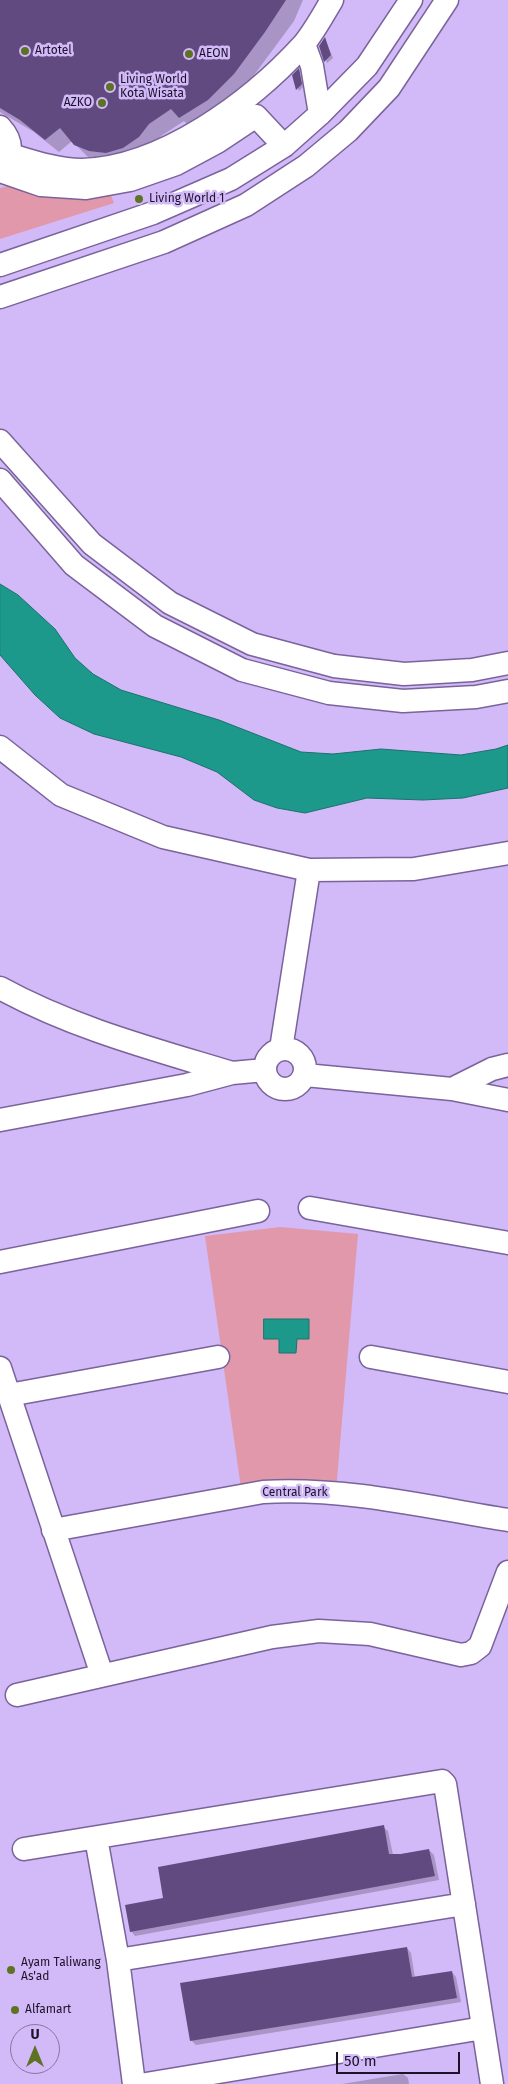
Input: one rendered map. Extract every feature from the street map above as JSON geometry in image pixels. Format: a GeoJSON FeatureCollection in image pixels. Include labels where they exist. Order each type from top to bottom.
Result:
{"type":"FeatureCollection","features":[{"type":"Feature","properties":{"kind":"street"},"geometry":{"type":"LineString","coordinates":[[0,265],[154,213],[231,178],[284,146],[320,114],[367,66],[411,0]]}},
{"type":"Feature","properties":{"kind":"street"},"geometry":{"type":"LineString","coordinates":[[0,297],[164,242],[246,205],[306,166],[348,131],[389,88],[447,0]]}},
{"type":"Feature","properties":{"kind":"street"},"geometry":{"type":"LineString","coordinates":[[0,128],[10,143],[5,166],[44,166],[82,170],[125,164],[178,142],[208,125],[254,105],[304,44],[329,1]]}},
{"type":"Feature","properties":{"kind":"street"},"geometry":{"type":"LineString","coordinates":[[304,44],[312,66],[320,114]]}},
{"type":"Feature","properties":{"kind":"street"},"geometry":{"type":"LineString","coordinates":[[254,105],[284,146]]}},
{"type":"Feature","properties":{"kind":"street"},"geometry":{"type":"LineString","coordinates":[[0,441],[92,544],[170,603],[252,644],[334,666],[404,674],[472,670],[508,663]]}},
{"type":"Feature","properties":{"kind":"street"},"geometry":{"type":"LineString","coordinates":[[0,480],[74,565],[155,626],[242,670],[329,693],[403,701],[476,697],[508,691]]}},
{"type":"Feature","properties":{"kind":"street"},"geometry":{"type":"LineString","coordinates":[[0,747],[61,795],[163,837],[309,870],[414,869],[508,853]]}},
{"type":"Feature","properties":{"kind":"street"},"geometry":{"type":"LineString","coordinates":[[281,1049],[309,870]]}},
{"type":"Feature","properties":{"kind":"street"},"geometry":{"type":"LineString","coordinates":[[0,988],[31,1005],[76,1024],[232,1073]]}},
{"type":"Feature","properties":{"kind":"street"},"geometry":{"type":"LineString","coordinates":[[281,1049],[295,1051],[304,1062],[305,1076],[296,1086],[282,1090],[270,1083],[265,1070],[269,1056],[281,1049]]}},
{"type":"Feature","properties":{"kind":"street"},"geometry":{"type":"LineString","coordinates":[[452,1090],[492,1069],[508,1065]]}},
{"type":"Feature","properties":{"kind":"street"},"geometry":{"type":"LineString","coordinates":[[0,1120],[187,1085],[232,1073],[265,1070]]}},
{"type":"Feature","properties":{"kind":"street"},"geometry":{"type":"LineString","coordinates":[[305,1076],[452,1090],[508,1100]]}},
{"type":"Feature","properties":{"kind":"street"},"geometry":{"type":"LineString","coordinates":[[310,1208],[508,1243]]}},
{"type":"Feature","properties":{"kind":"street"},"geometry":{"type":"LineString","coordinates":[[0,1262],[258,1212]]}},
{"type":"Feature","properties":{"kind":"street"},"geometry":{"type":"LineString","coordinates":[[9,1395],[218,1357]]}},
{"type":"Feature","properties":{"kind":"street"},"geometry":{"type":"LineString","coordinates":[[371,1357],[508,1382]]}},
{"type":"Feature","properties":{"kind":"street"},"geometry":{"type":"LineString","coordinates":[[0,1368],[102,1675]]}},
{"type":"Feature","properties":{"kind":"street","name":"Central Park"},"geometry":{"type":"LineString","coordinates":[[53,1530],[278,1491],[339,1493],[508,1520]]}},
{"type":"Feature","properties":{"kind":"street"},"geometry":{"type":"LineString","coordinates":[[17,1695],[272,1637],[319,1631],[370,1634],[461,1654],[471,1653],[480,1646],[508,1572]]}},
{"type":"Feature","properties":{"kind":"street"},"geometry":{"type":"LineString","coordinates":[[24,1849],[439,1780],[445,1784],[492,2084]]}},
{"type":"Feature","properties":{"kind":"street"},"geometry":{"type":"LineString","coordinates":[[96,1838],[118,1960],[134,2084]]}},
{"type":"Feature","properties":{"kind":"street"},"geometry":{"type":"LineString","coordinates":[[118,1960],[464,1904]]}},
{"type":"Feature","properties":{"kind":"street"},"geometry":{"type":"LineString","coordinates":[[146,2084],[483,2028]]}},
{"type":"Feature","properties":{"kind":"shaded area"},"geometry":{"type":"Polygon","coordinates":[[[11,185],[54,196],[111,195],[114,203],[0,239],[0,188],[11,185]]]}},
{"type":"Feature","properties":{"kind":"shaded area"},"geometry":{"type":"Polygon","coordinates":[[[0,584],[18,595],[55,629],[75,658],[93,674],[121,690],[219,720],[301,752],[333,754],[381,749],[461,755],[508,745],[508,788],[463,798],[423,800],[367,798],[305,813],[277,808],[254,800],[217,772],[181,757],[94,734],[60,718],[35,695],[0,655],[0,584]]]}},
{"type":"Feature","properties":{"kind":"shaded area"},"geometry":{"type":"Polygon","coordinates":[[[280,1227],[358,1234],[336,1491],[241,1488],[205,1236],[280,1227]]]}},
{"type":"Feature","properties":{"kind":"shaded area"},"geometry":{"type":"Polygon","coordinates":[[[264,1319],[309,1319],[309,1339],[297,1339],[296,1353],[279,1353],[279,1339],[264,1339],[264,1319]]]}},
{"type":"Feature","properties":{"kind":"building","name":"Living World Kota Wisata"},"geometry":{"type":"Polygon","coordinates":[[[0,0],[286,0],[234,74],[208,100],[179,118],[171,109],[149,124],[139,137],[123,148],[106,153],[89,151],[74,145],[60,128],[45,140],[20,120],[0,108],[0,0]]]}},
{"type":"Feature","properties":{"kind":"building"},"geometry":{"type":"Polygon","coordinates":[[[325,37],[331,55],[324,62],[319,46],[325,37]]]}},
{"type":"Feature","properties":{"kind":"building"},"geometry":{"type":"Polygon","coordinates":[[[299,68],[302,84],[296,90],[292,75],[299,68]]]}},
{"type":"Feature","properties":{"kind":"building"},"geometry":{"type":"Polygon","coordinates":[[[384,1825],[389,1854],[429,1849],[435,1876],[130,1932],[125,1905],[163,1898],[158,1867],[384,1825]]]}},
{"type":"Feature","properties":{"kind":"building"},"geometry":{"type":"Polygon","coordinates":[[[407,1947],[412,1977],[452,1971],[457,1998],[190,2041],[180,1983],[407,1947]]]}},
{"type":"Feature","properties":{"kind":"place","name":"Artotel"},"geometry":{"type":"Point","coordinates":[25,51]}},
{"type":"Feature","properties":{"kind":"place","name":"AEON"},"geometry":{"type":"Point","coordinates":[189,54]}},
{"type":"Feature","properties":{"kind":"place","name":"Living World Kota Wisata"},"geometry":{"type":"Point","coordinates":[110,87]}},
{"type":"Feature","properties":{"kind":"place","name":"AZKO"},"geometry":{"type":"Point","coordinates":[102,103]}},
{"type":"Feature","properties":{"kind":"place","name":"Living World 1"},"geometry":{"type":"Point","coordinates":[139,199]}},
{"type":"Feature","properties":{"kind":"place","name":"Ayam Taliwang As'ad"},"geometry":{"type":"Point","coordinates":[11,1970]}},
{"type":"Feature","properties":{"kind":"place","name":"Alfamart"},"geometry":{"type":"Point","coordinates":[15,2010]}}]}
